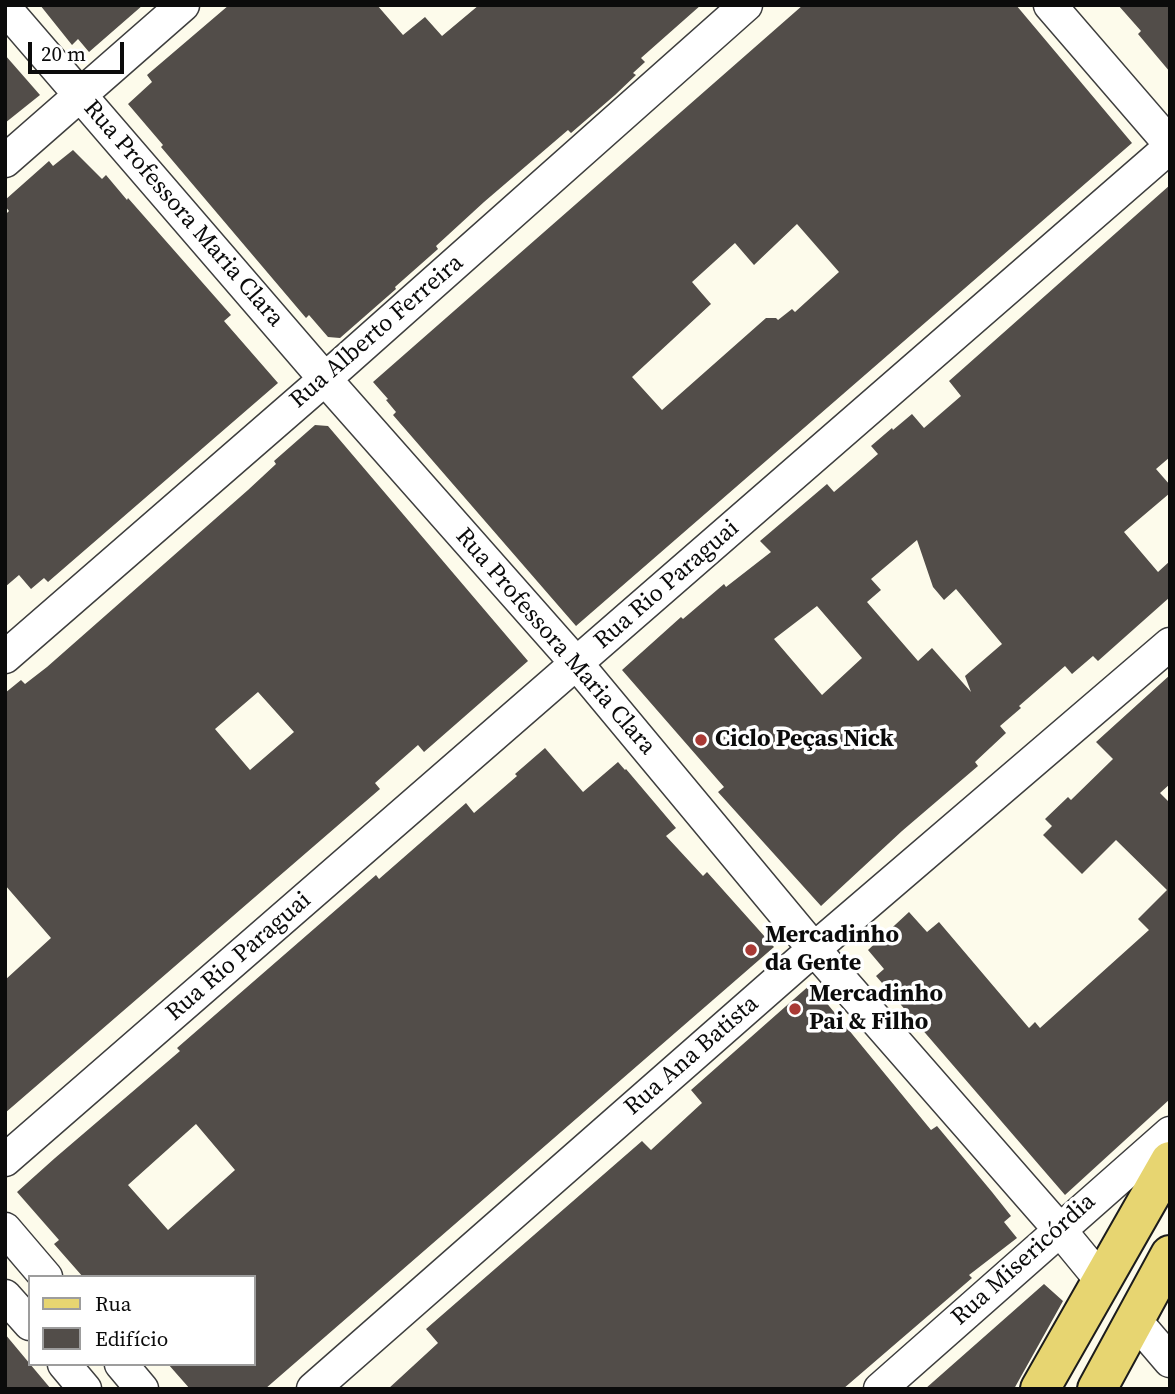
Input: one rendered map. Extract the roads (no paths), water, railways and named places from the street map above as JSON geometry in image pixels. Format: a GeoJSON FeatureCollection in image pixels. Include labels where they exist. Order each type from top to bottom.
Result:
{"type":"FeatureCollection","features":[{"type":"Feature","properties":{"kind":"main road"},"geometry":{"type":"LineString","coordinates":[[1040,1389],[1170,1161]]}},
{"type":"Feature","properties":{"kind":"main road"},"geometry":{"type":"LineString","coordinates":[[1097,1389],[1170,1255]]}},
{"type":"Feature","properties":{"kind":"street"},"geometry":{"type":"LineString","coordinates":[[5,161],[183,5]]}},
{"type":"Feature","properties":{"kind":"street","name":"Rua Alberto Ferreira"},"geometry":{"type":"LineString","coordinates":[[5,657],[325,379],[746,5]]}},
{"type":"Feature","properties":{"kind":"street"},"geometry":{"type":"LineString","coordinates":[[1050,5],[1170,145]]}},
{"type":"Feature","properties":{"kind":"street","name":"Rua Professora Maria Clara"},"geometry":{"type":"LineString","coordinates":[[5,8],[325,379],[577,664],[814,949],[1101,1280]]}},
{"type":"Feature","properties":{"kind":"street","name":"Rua Rio Paraguai"},"geometry":{"type":"LineString","coordinates":[[5,1160],[1170,145]]}},
{"type":"Feature","properties":{"kind":"street","name":"Rua Ana Batista"},"geometry":{"type":"LineString","coordinates":[[313,1389],[814,949],[1170,645]]}},
{"type":"Feature","properties":{"kind":"street","name":"Rua Misericórdia"},"geometry":{"type":"LineString","coordinates":[[880,1389],[1170,1133]]}},
{"type":"Feature","properties":{"kind":"street"},"geometry":{"type":"LineString","coordinates":[[5,1228],[44,1275]]}},
{"type":"Feature","properties":{"kind":"street"},"geometry":{"type":"LineString","coordinates":[[5,1296],[28,1322]]}},
{"type":"Feature","properties":{"kind":"street"},"geometry":{"type":"LineString","coordinates":[[1134,1319],[1170,1362]]}},
{"type":"Feature","properties":{"kind":"street"},"geometry":{"type":"LineString","coordinates":[[66,1366],[85,1389]]}},
{"type":"Feature","properties":{"kind":"street"},"geometry":{"type":"LineString","coordinates":[[123,1366],[142,1389]]}},
{"type":"Feature","properties":{"kind":"place","name":"Ciclo Peças Nick"},"geometry":{"type":"Point","coordinates":[701,740]}},
{"type":"Feature","properties":{"kind":"place","name":"Mercadinho da Gente"},"geometry":{"type":"Point","coordinates":[751,950]}},
{"type":"Feature","properties":{"kind":"place","name":"Mercadinho Pai & Filho"},"geometry":{"type":"Point","coordinates":[795,1009]}}]}
